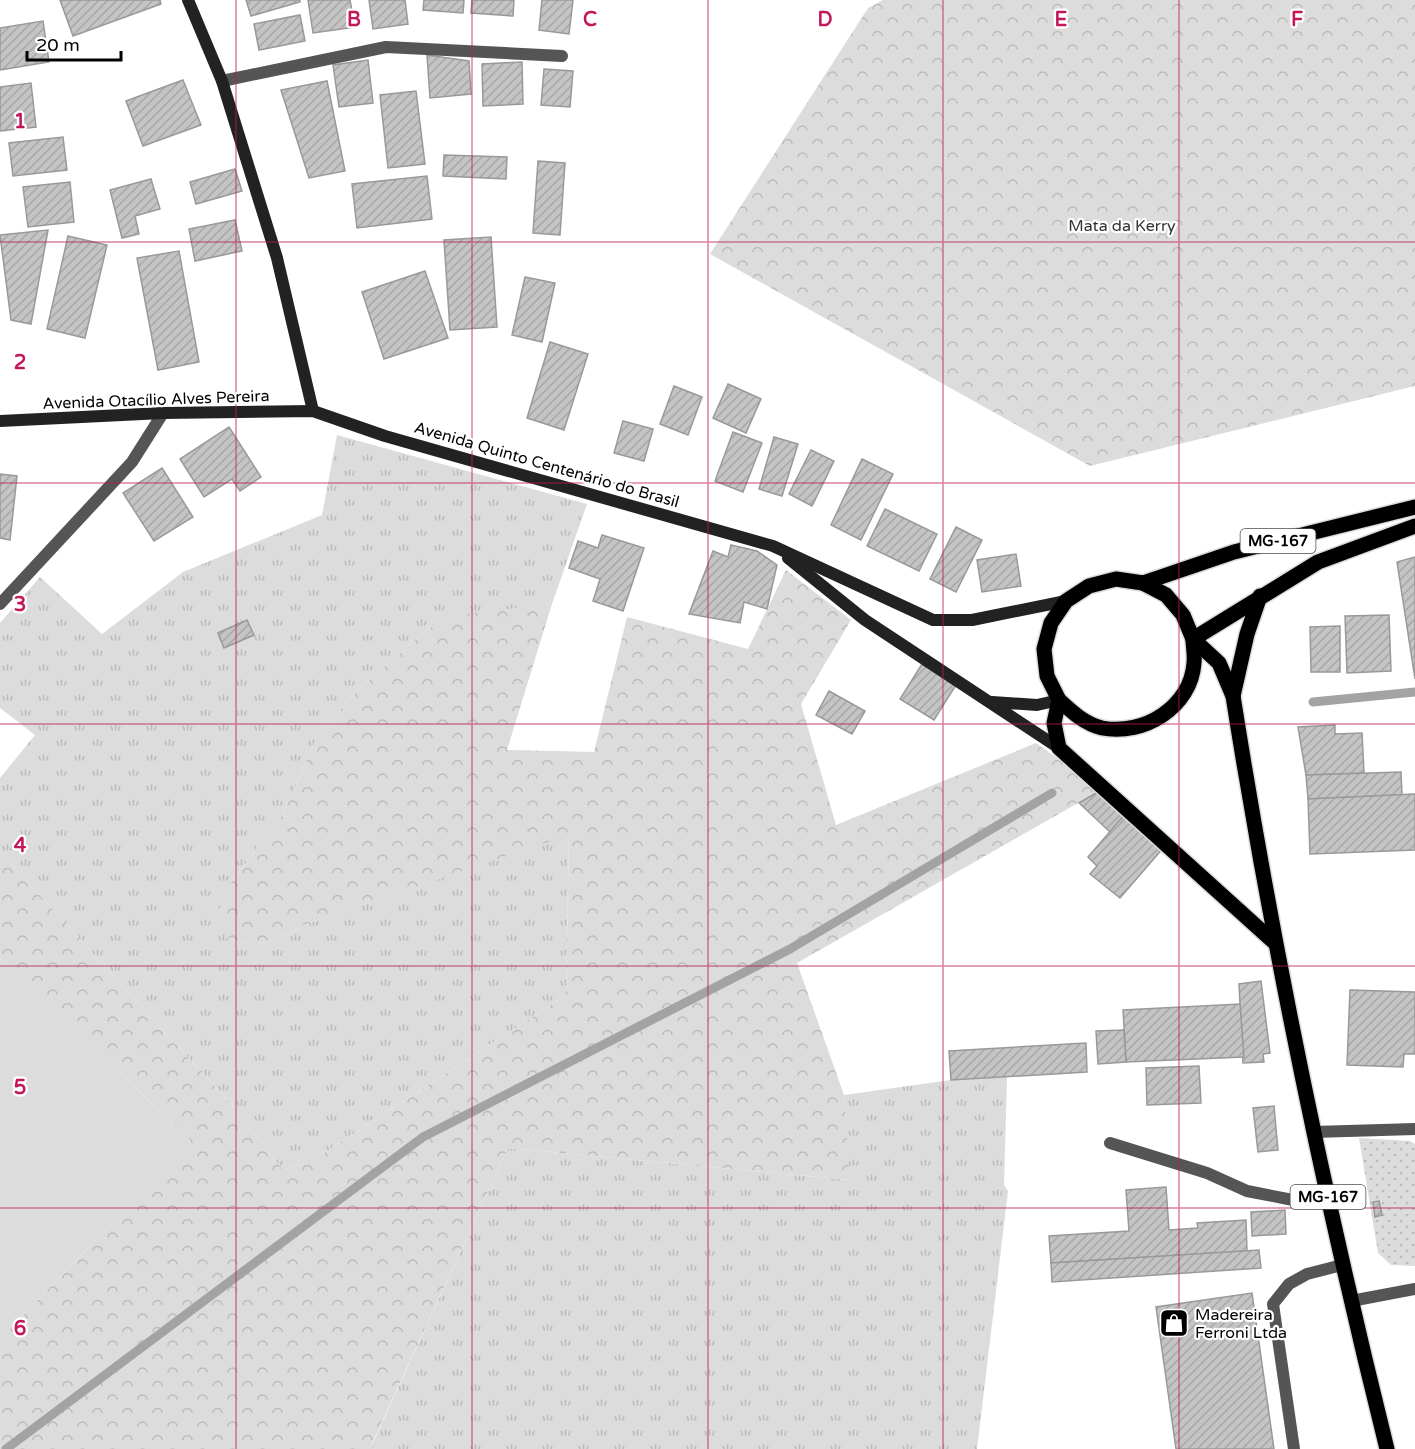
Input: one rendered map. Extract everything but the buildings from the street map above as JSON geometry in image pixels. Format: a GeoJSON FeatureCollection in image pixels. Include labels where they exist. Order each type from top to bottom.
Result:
{"type":"FeatureCollection","features":[{"type":"Feature","properties":{"kind":"main road","name":"Avenida Quinto Centenário do Brasil"},"geometry":{"type":"LineString","coordinates":[[1066,601],[1089,586],[1116,579],[1143,583],[1234,552],[1415,507]]}},
{"type":"Feature","properties":{"kind":"main road","name":"MG-167"},"geometry":{"type":"LineString","coordinates":[[1066,601],[1051,623],[1044,649],[1047,676],[1059,700],[1078,717],[1101,728],[1126,729],[1151,723],[1172,709],[1186,688],[1194,664],[1193,639],[1318,562],[1415,526]]}},
{"type":"Feature","properties":{"kind":"main road"},"geometry":{"type":"LineString","coordinates":[[1143,583],[1166,596],[1184,615],[1193,639],[1219,663],[1233,696]]}},
{"type":"Feature","properties":{"kind":"main road","name":"MG-167"},"geometry":{"type":"LineString","coordinates":[[1260,596],[1247,634],[1233,696],[1275,943],[1342,1265],[1387,1449]]}},
{"type":"Feature","properties":{"kind":"main road"},"geometry":{"type":"LineString","coordinates":[[1059,700],[1054,723],[1059,748],[1275,943]]}},
{"type":"Feature","properties":{"kind":"street"},"geometry":{"type":"LineString","coordinates":[[188,0],[222,81],[277,258],[313,411]]}},
{"type":"Feature","properties":{"kind":"street"},"geometry":{"type":"LineString","coordinates":[[222,81],[386,47],[562,56]]}},
{"type":"Feature","properties":{"kind":"street","name":"Avenida Otacílio Alves Pereira"},"geometry":{"type":"LineString","coordinates":[[0,422],[163,413],[313,411]]}},
{"type":"Feature","properties":{"kind":"street","name":"Avenida Quinto Centenário do Brasil"},"geometry":{"type":"LineString","coordinates":[[313,411],[385,436],[773,546],[933,620],[972,620],[1066,601]]}},
{"type":"Feature","properties":{"kind":"street"},"geometry":{"type":"LineString","coordinates":[[0,604],[132,462],[163,413]]}},
{"type":"Feature","properties":{"kind":"street","name":"Avenida Quinto Centenário do Brasil"},"geometry":{"type":"LineString","coordinates":[[773,546],[866,620],[991,702],[1037,705],[1059,700]]}},
{"type":"Feature","properties":{"kind":"street"},"geometry":{"type":"LineString","coordinates":[[991,702],[1059,748]]}},
{"type":"Feature","properties":{"kind":"street"},"geometry":{"type":"LineString","coordinates":[[1314,1132],[1415,1130]]}},
{"type":"Feature","properties":{"kind":"street"},"geometry":{"type":"LineString","coordinates":[[1110,1143],[1207,1173],[1247,1191],[1298,1201],[1327,1194]]}},
{"type":"Feature","properties":{"kind":"street"},"geometry":{"type":"LineString","coordinates":[[1294,1449],[1273,1304],[1288,1284],[1307,1274],[1342,1265]]}},
{"type":"Feature","properties":{"kind":"street"},"geometry":{"type":"LineString","coordinates":[[1351,1301],[1415,1289]]}},
{"type":"Feature","properties":{"kind":"green space","name":"Mata da Kerry"},"geometry":{"type":"Polygon","coordinates":[[[883,0],[1415,0],[1415,386],[1090,466],[710,254],[868,8],[883,0]]]}},
{"type":"Feature","properties":{"kind":"green space"},"geometry":{"type":"Polygon","coordinates":[[[337,435],[587,504],[552,604],[455,616],[426,630],[357,691],[318,735],[283,814],[232,881],[227,938],[255,945],[279,938],[306,924],[569,834],[566,995],[312,1161],[283,1170],[229,1102],[0,852],[0,778],[35,735],[0,708],[0,623],[40,577],[102,634],[183,572],[322,515],[337,435]]]}},
{"type":"Feature","properties":{"kind":"green space"},"geometry":{"type":"Polygon","coordinates":[[[786,570],[851,620],[801,704],[836,825],[1036,743],[1101,790],[797,963],[844,1095],[850,1180],[508,1148],[371,1446],[376,1449],[0,1449],[0,1339],[191,1141],[0,958],[0,852],[229,1102],[283,1170],[312,1161],[566,995],[569,835],[306,924],[279,938],[255,945],[227,938],[218,912],[232,881],[283,814],[318,735],[357,691],[426,630],[455,615],[552,604],[507,750],[594,752],[627,617],[748,649],[786,570]]]}},
{"type":"Feature","properties":{"kind":"green space"},"geometry":{"type":"Polygon","coordinates":[[[0,958],[191,1141],[0,1339],[0,958]]]}},
{"type":"Feature","properties":{"kind":"green space"},"geometry":{"type":"Polygon","coordinates":[[[1007,1077],[1004,1185],[1008,1191],[977,1449],[376,1449],[371,1447],[508,1148],[849,1180],[844,1095],[951,1080],[1007,1077]]]}},
{"type":"Feature","properties":{"kind":"green space"},"geometry":{"type":"Polygon","coordinates":[[[1359,1138],[1410,1141],[1415,1144],[1415,1266],[1391,1265],[1378,1253],[1359,1138]]]}},
{"type":"Feature","properties":{"kind":"waterway"},"geometry":{"type":"LineString","coordinates":[[1313,702],[1415,692]]}},
{"type":"Feature","properties":{"kind":"waterway"},"geometry":{"type":"LineString","coordinates":[[6,1449],[423,1137],[790,949],[1052,793]]}},
{"type":"Feature","properties":{"kind":"place","name":"Madereira Ferroni Ltda"},"geometry":{"type":"Point","coordinates":[1174,1323]}}]}
